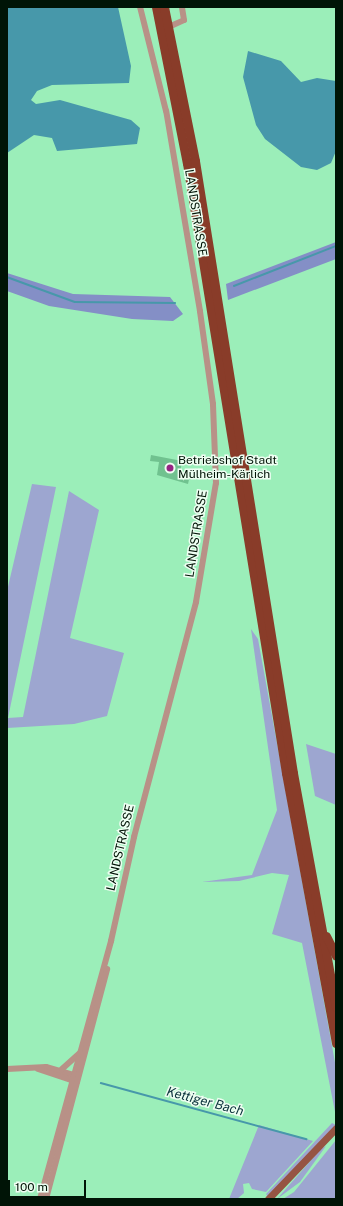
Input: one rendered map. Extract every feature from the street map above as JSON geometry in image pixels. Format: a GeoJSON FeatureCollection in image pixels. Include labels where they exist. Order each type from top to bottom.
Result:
{"type":"FeatureCollection","features":[{"type":"Feature","properties":{"kind":"highway"},"geometry":{"type":"LineString","coordinates":[[156,7],[187,163],[287,781],[336,1043]]}},
{"type":"Feature","properties":{"kind":"highway"},"geometry":{"type":"LineString","coordinates":[[164,7],[195,161],[307,850],[336,1007]]}},
{"type":"Feature","properties":{"kind":"highway"},"geometry":{"type":"LineString","coordinates":[[319,919],[336,956]]}},
{"type":"Feature","properties":{"kind":"main road"},"geometry":{"type":"LineString","coordinates":[[275,1199],[289,1180],[336,1128]]}},
{"type":"Feature","properties":{"kind":"main road"},"geometry":{"type":"LineString","coordinates":[[268,1199],[289,1180]]}},
{"type":"Feature","properties":{"kind":"street","name":"LANDSTRASSE"},"geometry":{"type":"LineString","coordinates":[[111,941],[200,584],[216,474],[214,404],[199,303],[172,141],[147,31],[140,7]]}},
{"type":"Feature","properties":{"kind":"street"},"geometry":{"type":"LineString","coordinates":[[172,25],[181,23],[184,20],[182,7]]}},
{"type":"Feature","properties":{"kind":"street"},"geometry":{"type":"LineString","coordinates":[[147,31],[158,28]]}},
{"type":"Feature","properties":{"kind":"street"},"geometry":{"type":"LineString","coordinates":[[40,1199],[77,1079],[82,1050],[111,941]]}},
{"type":"Feature","properties":{"kind":"street"},"geometry":{"type":"LineString","coordinates":[[46,1199],[111,941]]}},
{"type":"Feature","properties":{"kind":"street"},"geometry":{"type":"LineString","coordinates":[[62,1069],[82,1050]]}},
{"type":"Feature","properties":{"kind":"street"},"geometry":{"type":"LineString","coordinates":[[34,1068],[77,1079]]}},
{"type":"Feature","properties":{"kind":"street"},"geometry":{"type":"LineString","coordinates":[[7,1069],[62,1069],[77,1079]]}},
{"type":"Feature","properties":{"kind":"shaded area"},"geometry":{"type":"Polygon","coordinates":[[[7,7],[118,7],[131,66],[129,83],[52,85],[37,91],[31,100],[36,104],[60,100],[131,120],[140,128],[137,144],[57,151],[52,138],[34,135],[7,153],[7,7]]]}},
{"type":"Feature","properties":{"kind":"shaded area"},"geometry":{"type":"Polygon","coordinates":[[[248,51],[281,61],[301,82],[317,78],[336,81],[336,151],[331,163],[317,170],[301,167],[265,139],[256,125],[243,77],[248,51]]]}},
{"type":"Feature","properties":{"kind":"shaded area"},"geometry":{"type":"Polygon","coordinates":[[[336,242],[336,259],[228,300],[226,284],[336,242]]]}},
{"type":"Feature","properties":{"kind":"shaded area"},"geometry":{"type":"Polygon","coordinates":[[[7,273],[73,294],[170,297],[183,314],[173,321],[132,319],[49,306],[7,291],[7,273]]]}},
{"type":"Feature","properties":{"kind":"shaded area"},"geometry":{"type":"Polygon","coordinates":[[[32,484],[56,487],[8,718],[23,717],[69,491],[99,510],[70,638],[124,653],[107,716],[74,724],[7,728],[7,591],[32,484]]]}},
{"type":"Feature","properties":{"kind":"shaded area"},"geometry":{"type":"Polygon","coordinates":[[[251,629],[258,639],[336,1068],[336,1117],[302,943],[272,934],[289,875],[272,873],[239,881],[202,882],[252,875],[277,810],[251,629]]]}},
{"type":"Feature","properties":{"kind":"shaded area"},"geometry":{"type":"Polygon","coordinates":[[[306,744],[336,754],[336,805],[315,796],[306,744]]]}},
{"type":"Feature","properties":{"kind":"shaded area"},"geometry":{"type":"Polygon","coordinates":[[[332,1123],[336,1125],[268,1197],[266,1194],[332,1123]]]}},
{"type":"Feature","properties":{"kind":"shaded area"},"geometry":{"type":"Polygon","coordinates":[[[259,1125],[313,1141],[266,1192],[252,1189],[249,1183],[243,1184],[244,1193],[237,1199],[229,1199],[259,1125]]]}},
{"type":"Feature","properties":{"kind":"shaded area"},"geometry":{"type":"Polygon","coordinates":[[[336,1140],[336,1199],[283,1199],[294,1192],[336,1140]]]}},
{"type":"Feature","properties":{"kind":"shaded area"},"geometry":{"type":"Polygon","coordinates":[[[326,1146],[300,1182],[277,1199],[321,1149],[326,1146]]]}},
{"type":"Feature","properties":{"kind":"building","name":"Betriebshof Stadt Mülheim-Kärlich"},"geometry":{"type":"Polygon","coordinates":[[[151,455],[182,461],[180,473],[190,475],[188,484],[157,475],[159,462],[150,461],[151,455]]]}},
{"type":"Feature","properties":{"kind":"waterway"},"geometry":{"type":"LineString","coordinates":[[234,286],[336,246]]}},
{"type":"Feature","properties":{"kind":"waterway"},"geometry":{"type":"LineString","coordinates":[[7,277],[75,302],[175,303]]}},
{"type":"Feature","properties":{"kind":"waterway","name":"Kettiger Bach"},"geometry":{"type":"LineString","coordinates":[[101,1083],[306,1139]]}},
{"type":"Feature","properties":{"kind":"place","name":"Betriebshof Stadt Mülheim-Kärlich"},"geometry":{"type":"Point","coordinates":[170,468]}}]}
